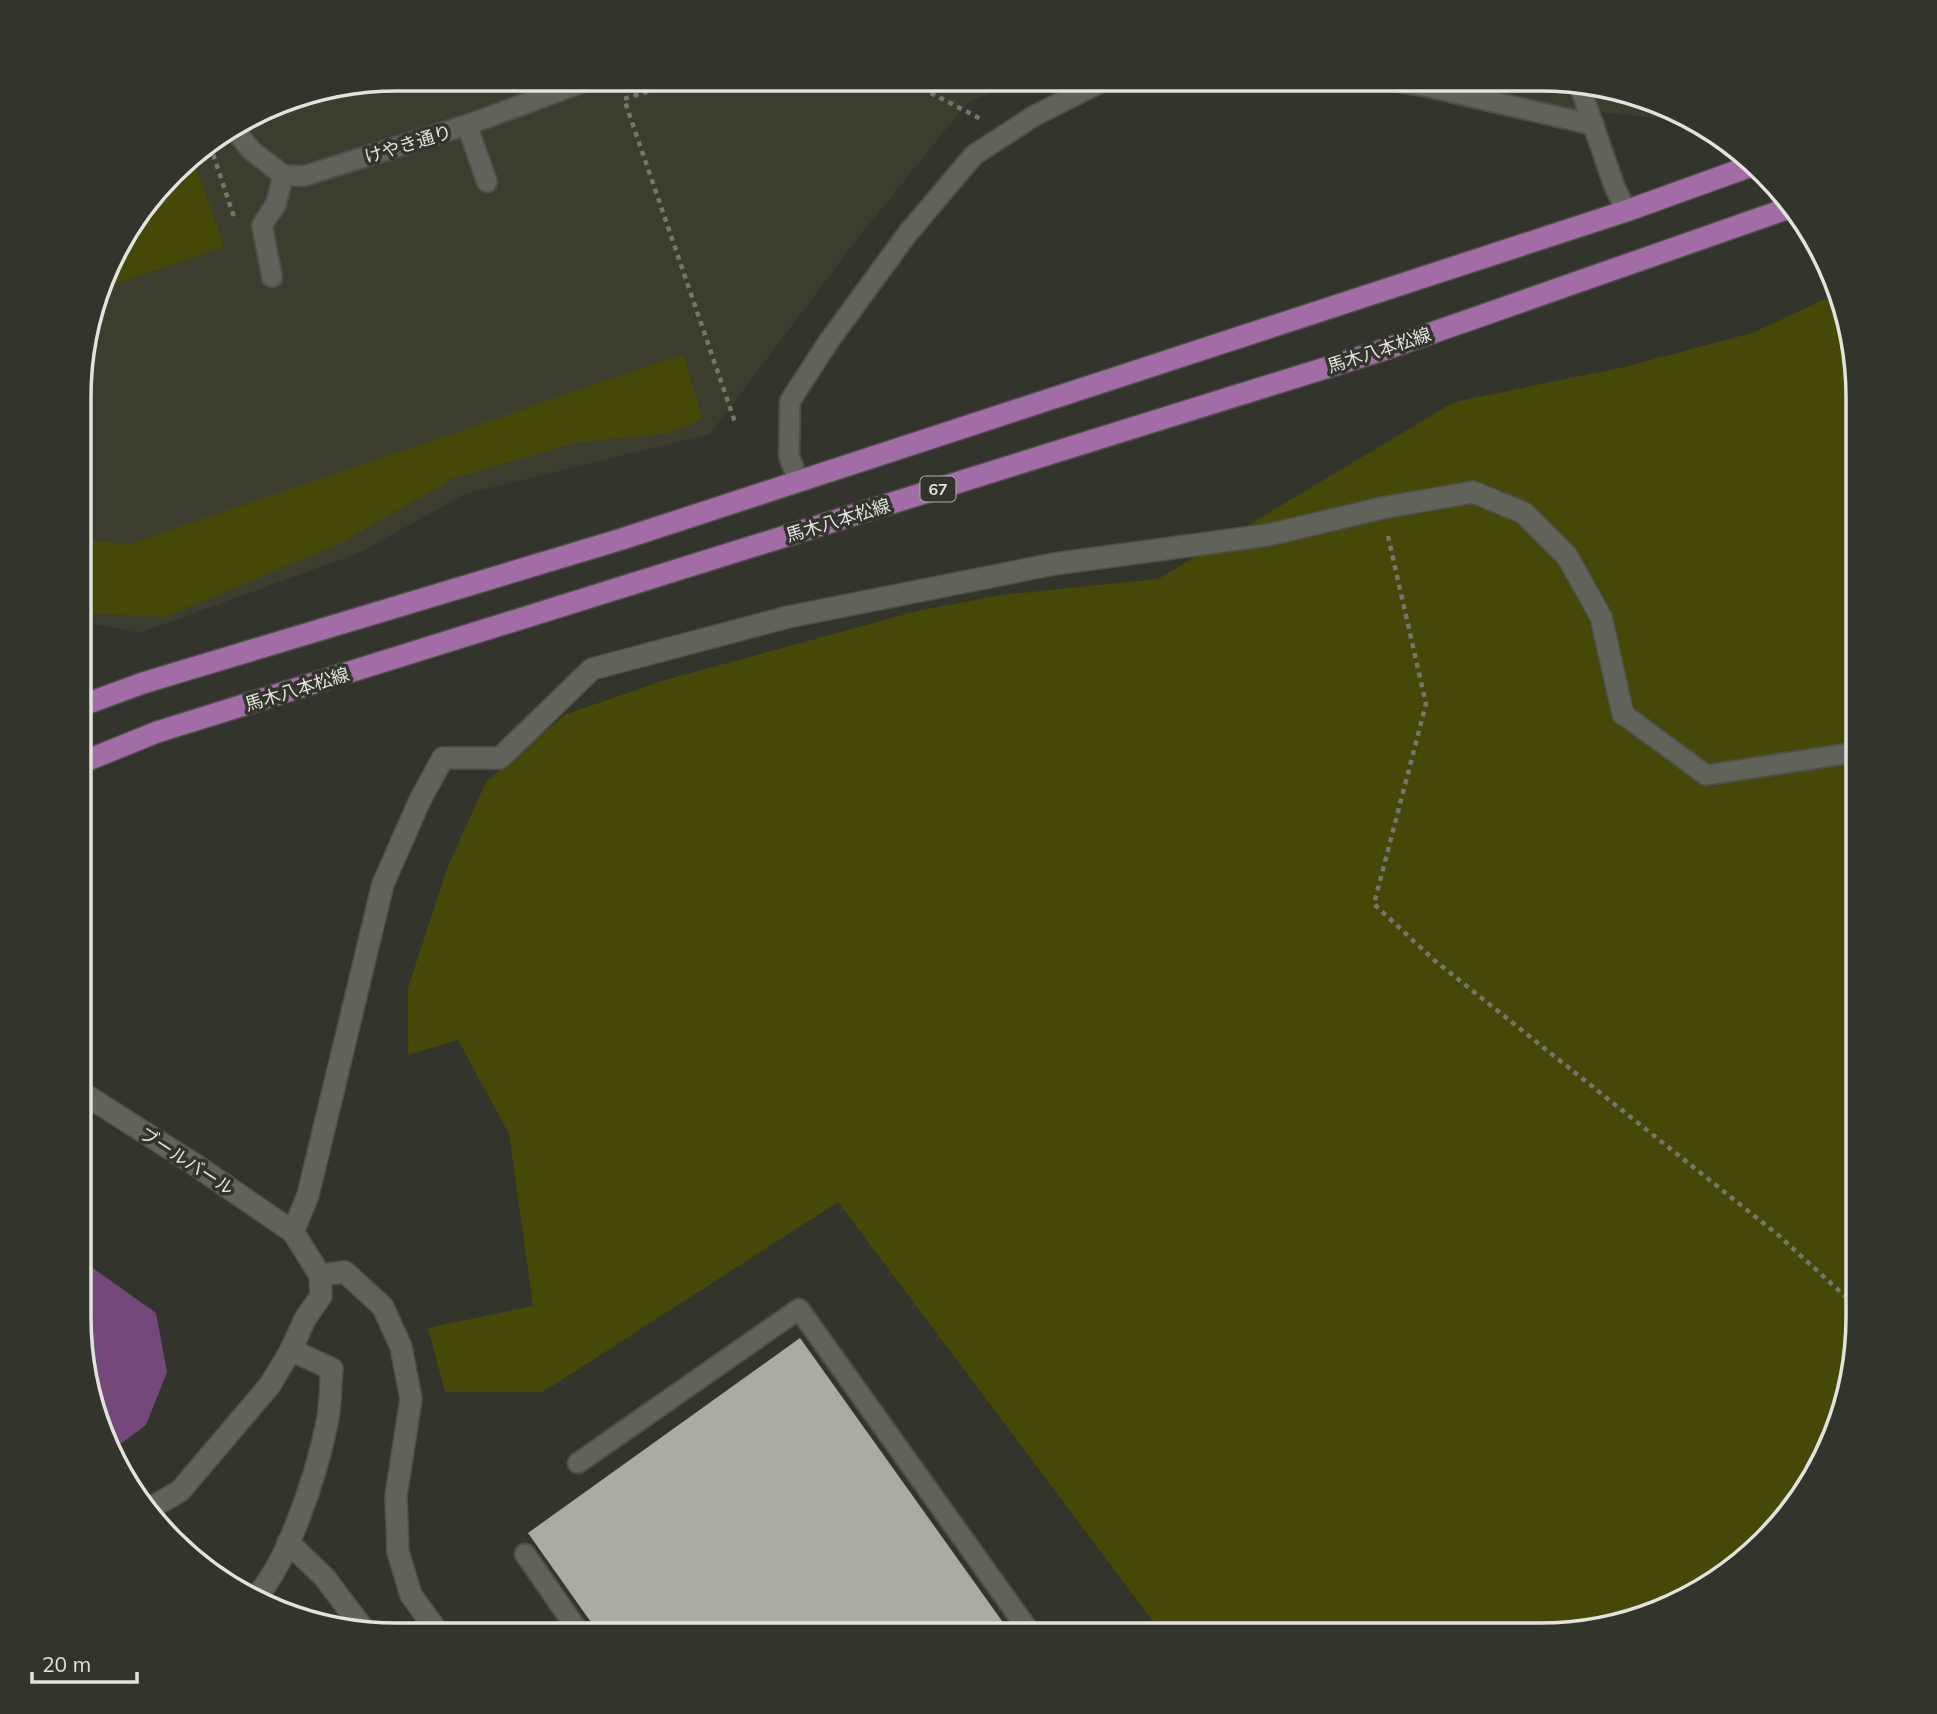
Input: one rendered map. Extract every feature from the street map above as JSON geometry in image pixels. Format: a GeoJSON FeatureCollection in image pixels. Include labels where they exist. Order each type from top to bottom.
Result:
{"type":"FeatureCollection","features":[{"type":"Feature","properties":{"kind":"main road"},"geometry":{"type":"LineString","coordinates":[[91,702],[143,683],[622,539],[1626,211],[1744,169]]}},
{"type":"Feature","properties":{"kind":"main road","name":"馬木八本松線"},"geometry":{"type":"LineString","coordinates":[[91,758],[157,732],[1383,350],[1782,210]]}},
{"type":"Feature","properties":{"kind":"street"},"geometry":{"type":"LineString","coordinates":[[156,1505],[180,1491],[270,1385],[291,1350],[305,1319],[321,1296],[320,1275],[293,1232],[308,1195],[383,884],[420,800],[443,758],[500,758],[592,669],[788,617],[1054,564],[1268,535],[1382,508],[1473,492],[1524,513],[1567,556],[1601,617],[1623,714]]}},
{"type":"Feature","properties":{"kind":"street","name":"ブールバール"},"geometry":{"type":"LineString","coordinates":[[91,1098],[293,1232]]}},
{"type":"Feature","properties":{"kind":"street"},"geometry":{"type":"LineString","coordinates":[[320,1275],[345,1272],[383,1307],[401,1347],[411,1399],[396,1496],[398,1552],[411,1595],[431,1623]]}},
{"type":"Feature","properties":{"kind":"street"},"geometry":{"type":"LineString","coordinates":[[261,1591],[288,1542],[310,1483],[328,1421],[332,1369],[291,1350]]}},
{"type":"Feature","properties":{"kind":"street"},"geometry":{"type":"LineString","coordinates":[[288,1542],[325,1578],[357,1620]]}},
{"type":"Feature","properties":{"kind":"lane","name":"けやき通り"},"geometry":{"type":"LineString","coordinates":[[283,175],[304,176],[467,125],[559,91]]}},
{"type":"Feature","properties":{"kind":"lane"},"geometry":{"type":"LineString","coordinates":[[798,482],[789,455],[790,401],[829,341],[908,233],[974,155],[1034,116],[1083,91]]}},
{"type":"Feature","properties":{"kind":"lane"},"geometry":{"type":"LineString","coordinates":[[1442,91],[1594,125]]}},
{"type":"Feature","properties":{"kind":"lane"},"geometry":{"type":"LineString","coordinates":[[1583,94],[1614,185],[1626,211]]}},
{"type":"Feature","properties":{"kind":"lane"},"geometry":{"type":"LineString","coordinates":[[467,125],[487,182]]}},
{"type":"Feature","properties":{"kind":"lane"},"geometry":{"type":"LineString","coordinates":[[239,135],[251,150],[283,175],[276,204],[262,225],[272,277]]}},
{"type":"Feature","properties":{"kind":"lane"},"geometry":{"type":"LineString","coordinates":[[1623,714],[1706,775],[1846,754]]}},
{"type":"Feature","properties":{"kind":"lane"},"geometry":{"type":"LineString","coordinates":[[578,1463],[799,1309],[1023,1623]]}},
{"type":"Feature","properties":{"kind":"lane"},"geometry":{"type":"LineString","coordinates":[[525,1554],[573,1623]]}},
{"type":"Feature","properties":{"kind":"path"},"geometry":{"type":"LineString","coordinates":[[649,91],[624,99],[736,425]]}},
{"type":"Feature","properties":{"kind":"path"},"geometry":{"type":"LineString","coordinates":[[927,91],[1008,133]]}},
{"type":"Feature","properties":{"kind":"path"},"geometry":{"type":"LineString","coordinates":[[212,153],[236,222]]}},
{"type":"Feature","properties":{"kind":"path"},"geometry":{"type":"LineString","coordinates":[[1382,508],[1426,704],[1374,904],[1434,960],[1777,1234],[1846,1297]]}},
{"type":"Feature","properties":{"kind":"shaded area"},"geometry":{"type":"Polygon","coordinates":[[[997,91],[968,102],[862,233],[710,434],[465,494],[359,553],[140,633],[91,624],[91,397],[101,318],[114,280],[132,244],[154,211],[195,167],[244,132],[280,114],[318,101],[377,92],[997,91]]]}},
{"type":"Feature","properties":{"kind":"shaded area"},"geometry":{"type":"Polygon","coordinates":[[[1498,91],[1560,92],[1599,97],[1638,107],[1666,119],[1547,108],[1498,91]]]}},
{"type":"Feature","properties":{"kind":"shaded area"},"geometry":{"type":"Polygon","coordinates":[[[196,166],[224,247],[112,285],[132,244],[154,211],[196,166]]]}},
{"type":"Feature","properties":{"kind":"shaded area"},"geometry":{"type":"Polygon","coordinates":[[[1829,297],[1840,338],[1845,377],[1846,1317],[1840,1376],[1823,1434],[1805,1470],[1783,1503],[1742,1547],[1726,1560],[1693,1582],[1657,1600],[1619,1613],[1580,1620],[1540,1623],[1154,1623],[838,1202],[543,1392],[445,1392],[428,1328],[533,1306],[509,1134],[458,1040],[408,1055],[408,988],[448,866],[486,782],[564,715],[665,680],[917,611],[1000,595],[1158,579],[1454,402],[1624,367],[1752,333],[1829,297]]]}},
{"type":"Feature","properties":{"kind":"shaded area"},"geometry":{"type":"Polygon","coordinates":[[[684,354],[702,419],[670,433],[574,443],[454,478],[339,544],[165,617],[91,613],[91,540],[127,545],[684,354]]]}},
{"type":"Feature","properties":{"kind":"shaded area"},"geometry":{"type":"Polygon","coordinates":[[[91,1267],[156,1313],[167,1372],[146,1425],[119,1445],[107,1415],[94,1357],[91,1267]]]}},
{"type":"Feature","properties":{"kind":"building"},"geometry":{"type":"Polygon","coordinates":[[[800,1338],[1003,1623],[592,1623],[528,1533],[800,1338]]]}}]}
